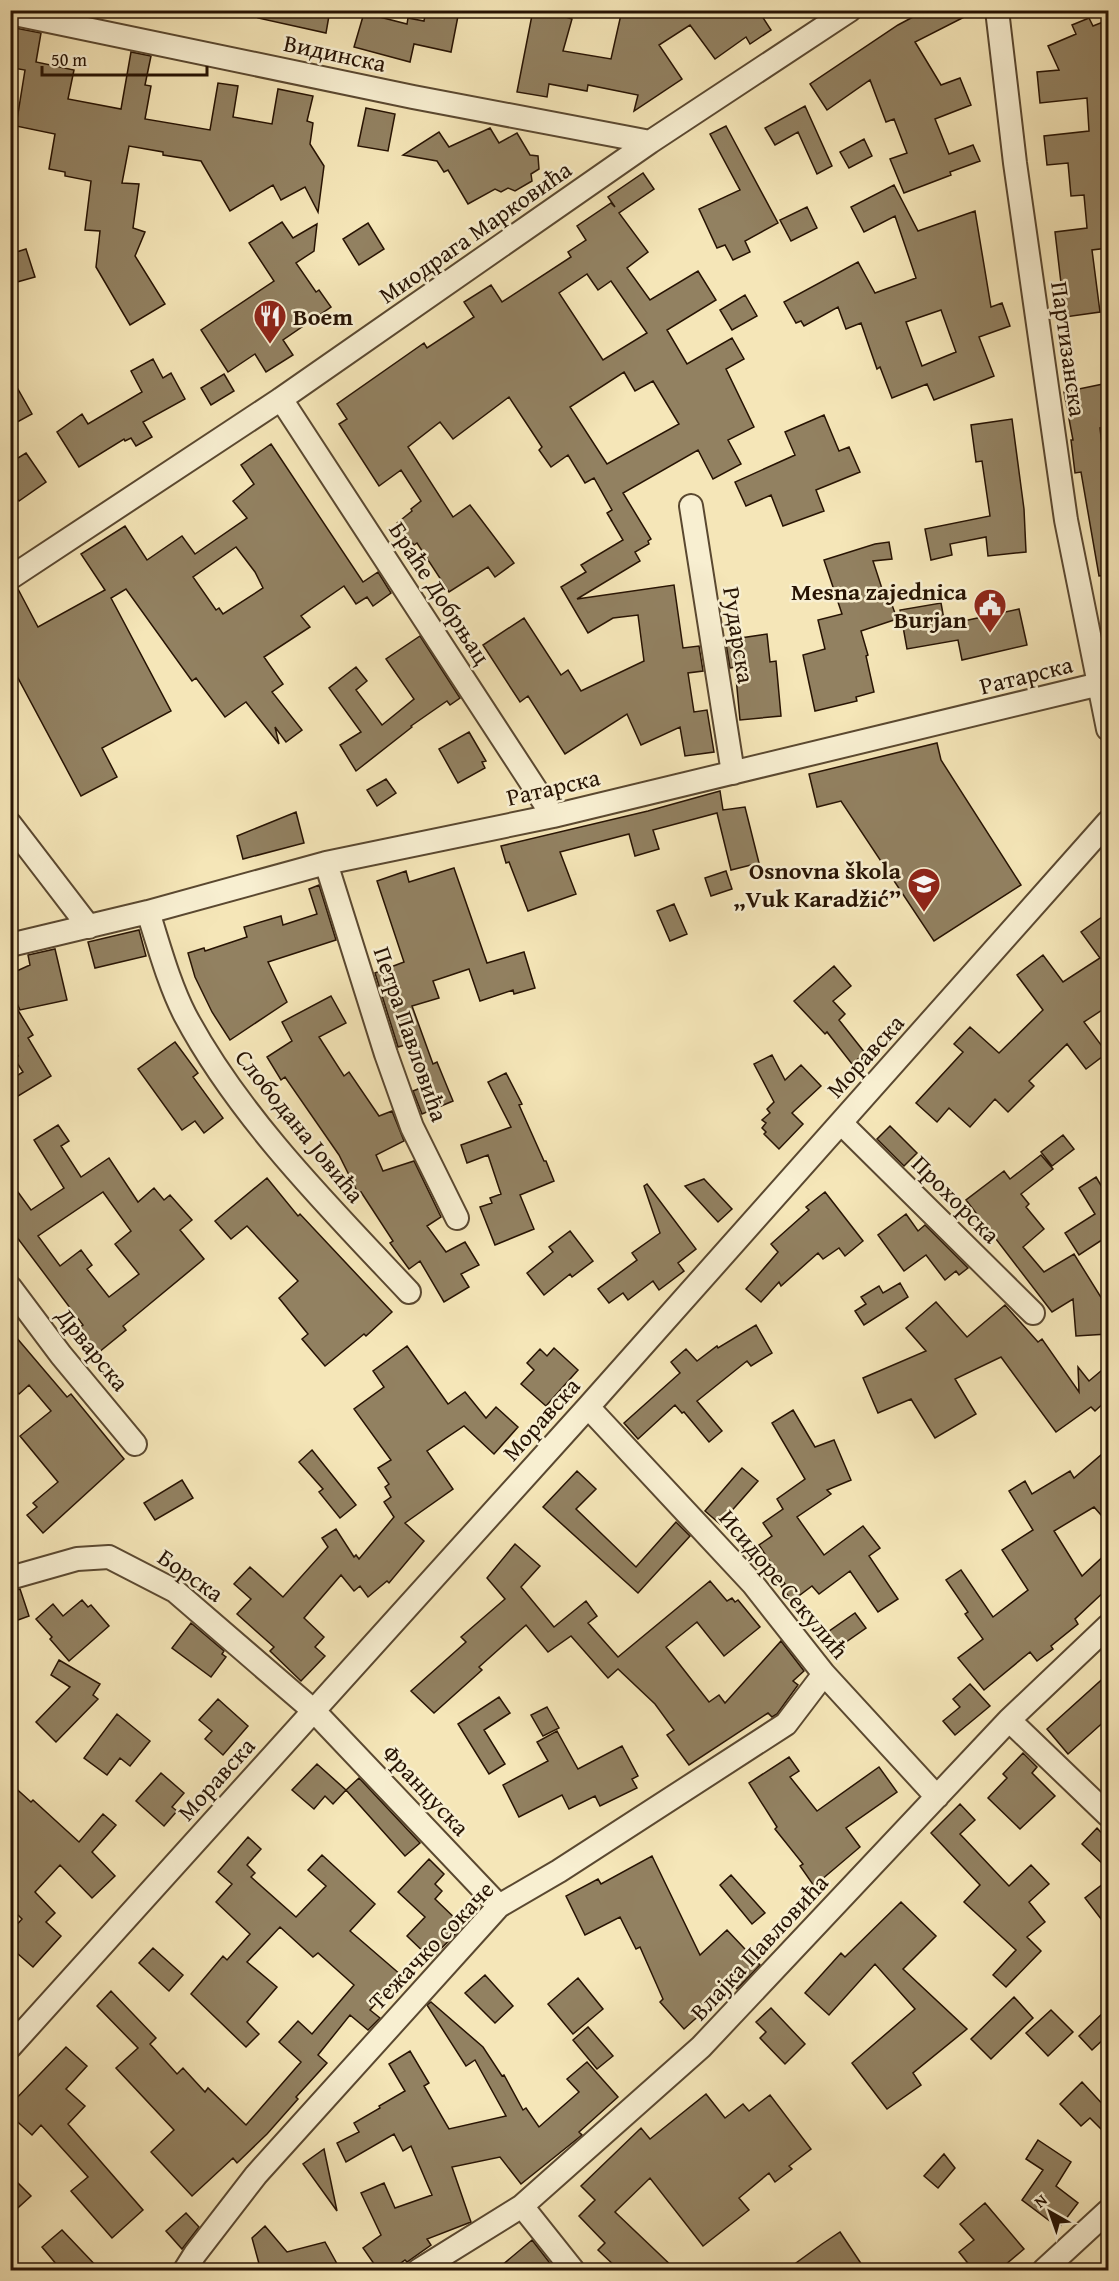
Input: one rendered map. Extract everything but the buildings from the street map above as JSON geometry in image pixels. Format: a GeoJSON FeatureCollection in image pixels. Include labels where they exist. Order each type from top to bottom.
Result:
{"type":"FeatureCollection","features":[{"type":"Feature","properties":{"kind":"street","name":"Миодрага Марковића"},"geometry":{"type":"LineString","coordinates":[[10,578],[281,399],[650,142],[850,10]]}},
{"type":"Feature","properties":{"kind":"street","name":"Партизанска"},"geometry":{"type":"LineString","coordinates":[[997,10],[1015,163],[1066,520],[1103,684],[1108,729]]}},
{"type":"Feature","properties":{"kind":"street","name":"Видинска"},"geometry":{"type":"LineString","coordinates":[[10,13],[413,97],[650,142]]}},
{"type":"Feature","properties":{"kind":"street","name":"Браће Добрњац"},"geometry":{"type":"LineString","coordinates":[[281,399],[553,816]]}},
{"type":"Feature","properties":{"kind":"street","name":"Рударска"},"geometry":{"type":"LineString","coordinates":[[691,506],[733,773]]}},
{"type":"Feature","properties":{"kind":"street","name":"Ратарска"},"geometry":{"type":"LineString","coordinates":[[10,945],[148,912],[326,863],[553,816],[1103,684]]}},
{"type":"Feature","properties":{"kind":"street","name":"Моравска"},"geometry":{"type":"LineString","coordinates":[[10,2047],[588,1407],[1108,822]]}},
{"type":"Feature","properties":{"kind":"street"},"geometry":{"type":"LineString","coordinates":[[10,824],[89,927]]}},
{"type":"Feature","properties":{"kind":"street","name":"Петра Павловића"},"geometry":{"type":"LineString","coordinates":[[326,863],[386,1054],[412,1126],[457,1218]]}},
{"type":"Feature","properties":{"kind":"street","name":"Слободана Јовића"},"geometry":{"type":"LineString","coordinates":[[148,912],[184,1013],[221,1077],[301,1174],[409,1292]]}},
{"type":"Feature","properties":{"kind":"street","name":"Прохорска"},"geometry":{"type":"LineString","coordinates":[[841,1123],[1033,1313]]}},
{"type":"Feature","properties":{"kind":"street","name":"Дрварска"},"geometry":{"type":"LineString","coordinates":[[10,1287],[61,1355],[135,1444]]}},
{"type":"Feature","properties":{"kind":"street","name":"Исидоре Секулић"},"geometry":{"type":"LineString","coordinates":[[588,1407],[753,1584],[825,1674],[937,1797]]}},
{"type":"Feature","properties":{"kind":"street","name":"Борска"},"geometry":{"type":"LineString","coordinates":[[10,1578],[77,1559],[109,1557],[175,1591],[314,1711]]}},
{"type":"Feature","properties":{"kind":"street","name":"Влајка Павловића"},"geometry":{"type":"LineString","coordinates":[[419,2271],[522,2206],[701,2047],[1009,1720],[1108,1626]]}},
{"type":"Feature","properties":{"kind":"street","name":"Тежачко сокаче"},"geometry":{"type":"LineString","coordinates":[[185,2271],[195,2254],[256,2175],[499,1906],[560,1871],[786,1724],[825,1674]]}},
{"type":"Feature","properties":{"kind":"street","name":"Француска"},"geometry":{"type":"LineString","coordinates":[[314,1711],[499,1906]]}},
{"type":"Feature","properties":{"kind":"street"},"geometry":{"type":"LineString","coordinates":[[1009,1720],[1108,1815]]}},
{"type":"Feature","properties":{"kind":"street"},"geometry":{"type":"LineString","coordinates":[[522,2206],[573,2271]]}},
{"type":"Feature","properties":{"kind":"street"},"geometry":{"type":"LineString","coordinates":[[1044,2271],[1108,2211]]}},
{"type":"Feature","properties":{"kind":"place","name":"Boem"},"geometry":{"type":"Point","coordinates":[270,345]}},
{"type":"Feature","properties":{"kind":"place","name":"Mesna zajednica Burjan"},"geometry":{"type":"Point","coordinates":[990,634]}},
{"type":"Feature","properties":{"kind":"place","name":"Osnovna škola „Vuk Karadžić”"},"geometry":{"type":"Point","coordinates":[924,913]}}]}
